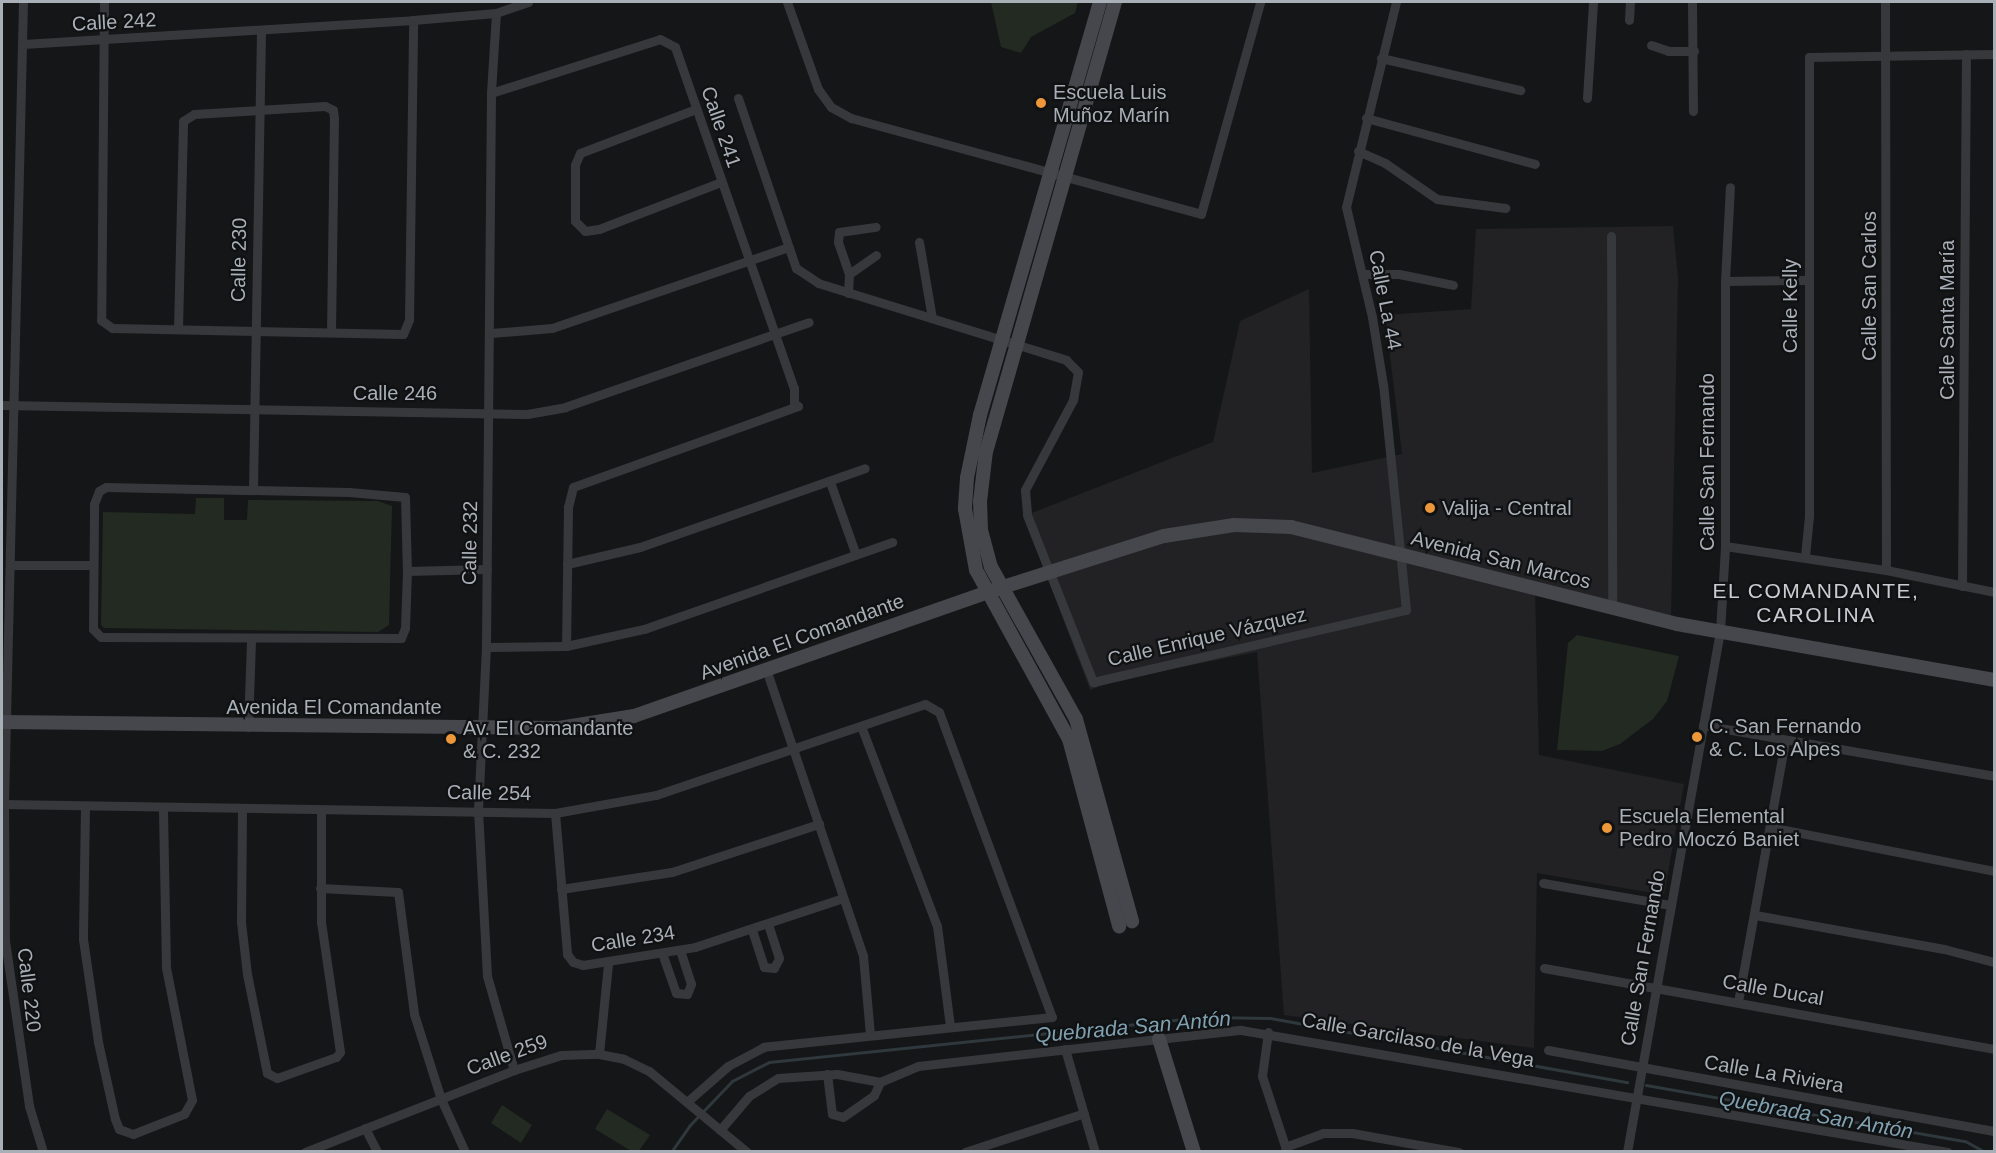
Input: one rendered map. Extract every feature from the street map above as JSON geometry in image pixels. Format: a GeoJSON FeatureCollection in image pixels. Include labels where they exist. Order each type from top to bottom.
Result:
{"type":"FeatureCollection","features":[{"type":"Feature","properties":{"kind":"street","name":"Calle 220"},"geometry":{"type":"LineString","coordinates":[[23,2],[10,566],[4,722],[3,941],[25,1084],[43,1152]]}},
{"type":"Feature","properties":{"kind":"street"},"geometry":{"type":"LineString","coordinates":[[104,2],[100,320],[112,328],[399,335],[407,329],[413,20]]}},
{"type":"Feature","properties":{"kind":"street","name":"Calle 242"},"geometry":{"type":"LineString","coordinates":[[23,44],[413,20],[496,13],[528,2]]}},
{"type":"Feature","properties":{"kind":"street"},"geometry":{"type":"LineString","coordinates":[[787,2],[818,89],[831,107],[857,119],[1201,214],[1260,2]]}},
{"type":"Feature","properties":{"kind":"street"},"geometry":{"type":"LineString","coordinates":[[1100,2],[1044,172],[971,454],[965,509],[976,570],[1069,739],[1119,926],[1132,921],[1076,719],[991,567],[981,530],[980,501],[986,451],[1115,2]]}},
{"type":"Feature","properties":{"kind":"street","name":"Calle La 44"},"geometry":{"type":"LineString","coordinates":[[1396,2],[1346,207],[1363,274],[1394,462],[1406,610]]}},
{"type":"Feature","properties":{"kind":"street"},"geometry":{"type":"LineString","coordinates":[[1587,98],[1593,2]]}},
{"type":"Feature","properties":{"kind":"street"},"geometry":{"type":"LineString","coordinates":[[1629,20],[1630,2]]}},
{"type":"Feature","properties":{"kind":"street"},"geometry":{"type":"LineString","coordinates":[[1692,2],[1694,111]]}},
{"type":"Feature","properties":{"kind":"street","name":"Calle San Carlos"},"geometry":{"type":"LineString","coordinates":[[1886,2],[1886,570]]}},
{"type":"Feature","properties":{"kind":"street","name":"Calle 232"},"geometry":{"type":"LineString","coordinates":[[496,13],[491,93],[491,333],[486,646],[484,727],[478,810],[487,976],[514,1070]]}},
{"type":"Feature","properties":{"kind":"street","name":"Calle 230"},"geometry":{"type":"LineString","coordinates":[[253,490],[261,31]]}},
{"type":"Feature","properties":{"kind":"street","name":"Calle 241"},"geometry":{"type":"LineString","coordinates":[[491,93],[660,39],[675,47],[794,388],[794,404],[798,406],[573,487],[568,507],[567,564]]}},
{"type":"Feature","properties":{"kind":"street"},"geometry":{"type":"LineString","coordinates":[[1651,45],[1677,51],[1694,51]]}},
{"type":"Feature","properties":{"kind":"street"},"geometry":{"type":"LineString","coordinates":[[1886,53],[1995,54]]}},
{"type":"Feature","properties":{"kind":"street","name":"Calle Kelly"},"geometry":{"type":"LineString","coordinates":[[1805,556],[1809,516],[1809,57],[1886,53]]}},
{"type":"Feature","properties":{"kind":"street","name":"Calle Santa María"},"geometry":{"type":"LineString","coordinates":[[1962,586],[1966,54]]}},
{"type":"Feature","properties":{"kind":"street"},"geometry":{"type":"LineString","coordinates":[[1381,58],[1520,90]]}},
{"type":"Feature","properties":{"kind":"street"},"geometry":{"type":"LineString","coordinates":[[738,99],[769,197],[796,268],[818,283],[1017,344]]}},
{"type":"Feature","properties":{"kind":"street"},"geometry":{"type":"LineString","coordinates":[[178,329],[183,121],[194,114],[325,106],[333,110],[334,118],[331,332]]}},
{"type":"Feature","properties":{"kind":"street"},"geometry":{"type":"LineString","coordinates":[[696,109],[580,153],[575,165],[575,221],[585,231],[602,228],[721,182]]}},
{"type":"Feature","properties":{"kind":"street"},"geometry":{"type":"LineString","coordinates":[[1366,118],[1535,165]]}},
{"type":"Feature","properties":{"kind":"street"},"geometry":{"type":"LineString","coordinates":[[1358,151],[1385,163],[1437,199],[1505,208]]}},
{"type":"Feature","properties":{"kind":"street","name":"Calle San Fernando"},"geometry":{"type":"LineString","coordinates":[[1627,1152],[1720,631],[1725,546],[1725,281],[1730,187]]}},
{"type":"Feature","properties":{"kind":"street"},"geometry":{"type":"LineString","coordinates":[[848,293],[849,274],[838,242],[839,232],[876,227]]}},
{"type":"Feature","properties":{"kind":"street"},"geometry":{"type":"LineString","coordinates":[[1611,236],[1612,608]]}},
{"type":"Feature","properties":{"kind":"street"},"geometry":{"type":"LineString","coordinates":[[919,242],[932,318]]}},
{"type":"Feature","properties":{"kind":"street"},"geometry":{"type":"LineString","coordinates":[[491,333],[552,328],[749,258],[789,247]]}},
{"type":"Feature","properties":{"kind":"street"},"geometry":{"type":"LineString","coordinates":[[849,274],[876,255]]}},
{"type":"Feature","properties":{"kind":"street"},"geometry":{"type":"LineString","coordinates":[[1363,274],[1399,274],[1454,285]]}},
{"type":"Feature","properties":{"kind":"street"},"geometry":{"type":"LineString","coordinates":[[1725,281],[1808,280]]}},
{"type":"Feature","properties":{"kind":"street","name":"Calle 246"},"geometry":{"type":"LineString","coordinates":[[2,405],[489,411],[527,414],[565,407],[774,331],[809,322]]}},
{"type":"Feature","properties":{"kind":"street","name":"Calle Enrique Vázquez"},"geometry":{"type":"LineString","coordinates":[[1017,344],[1066,360],[1078,372],[1073,400],[1025,490],[1027,515],[1052,571],[1093,682],[1406,610]]}},
{"type":"Feature","properties":{"kind":"street"},"geometry":{"type":"LineString","coordinates":[[566,646],[567,564],[640,547],[865,468]]}},
{"type":"Feature","properties":{"kind":"street"},"geometry":{"type":"LineString","coordinates":[[830,482],[856,555]]}},
{"type":"Feature","properties":{"kind":"street"},"geometry":{"type":"LineString","coordinates":[[106,488],[253,490],[349,492],[405,497],[408,571],[405,628],[401,639],[312,641],[101,637],[97,634],[93,565],[94,504],[99,491],[106,488]]}},
{"type":"Feature","properties":{"kind":"street","name":"Avenida San Marcos"},"geometry":{"type":"LineString","coordinates":[[1003,587],[1164,536],[1234,525],[1291,527],[1612,608],[1720,631],[1995,680]]}},
{"type":"Feature","properties":{"kind":"street"},"geometry":{"type":"LineString","coordinates":[[486,646],[566,646],[644,629],[892,542]]}},
{"type":"Feature","properties":{"kind":"street"},"geometry":{"type":"LineString","coordinates":[[1725,546],[1805,556],[1995,592]]}},
{"type":"Feature","properties":{"kind":"street"},"geometry":{"type":"LineString","coordinates":[[10,566],[93,565]]}},
{"type":"Feature","properties":{"kind":"street"},"geometry":{"type":"LineString","coordinates":[[408,571],[487,569]]}},
{"type":"Feature","properties":{"kind":"street","name":"Avenida El Comandante"},"geometry":{"type":"LineString","coordinates":[[4,722],[248,727],[559,728],[634,716],[767,672],[1003,587]]}},
{"type":"Feature","properties":{"kind":"street"},"geometry":{"type":"LineString","coordinates":[[248,727],[250,639]]}},
{"type":"Feature","properties":{"kind":"street"},"geometry":{"type":"LineString","coordinates":[[767,672],[863,956],[870,1034]]}},
{"type":"Feature","properties":{"kind":"street","name":"Calle 254"},"geometry":{"type":"LineString","coordinates":[[3,804],[321,811],[478,810],[555,813],[656,795],[925,704],[939,712],[1052,1017],[950,1026]]}},
{"type":"Feature","properties":{"kind":"street"},"geometry":{"type":"LineString","coordinates":[[1703,725],[1995,776]]}},
{"type":"Feature","properties":{"kind":"street"},"geometry":{"type":"LineString","coordinates":[[690,1103],[728,1066],[764,1047],[950,1026],[937,926],[861,726]]}},
{"type":"Feature","properties":{"kind":"street"},"geometry":{"type":"LineString","coordinates":[[1738,1002],[1785,740]]}},
{"type":"Feature","properties":{"kind":"street"},"geometry":{"type":"LineString","coordinates":[[85,807],[83,939],[98,1042],[115,1119],[119,1129],[133,1134],[184,1114],[192,1106],[163,930],[163,808]]}},
{"type":"Feature","properties":{"kind":"street"},"geometry":{"type":"LineString","coordinates":[[242,809],[242,933],[256,1026],[267,1073],[277,1078],[336,1057],[340,1052],[325,956],[321,888],[321,811]]}},
{"type":"Feature","properties":{"kind":"street","name":"Calle 234"},"geometry":{"type":"LineString","coordinates":[[555,813],[567,954],[573,962],[583,965],[608,964],[680,950],[752,930],[843,898]]}},
{"type":"Feature","properties":{"kind":"street"},"geometry":{"type":"LineString","coordinates":[[561,889],[672,872],[819,824]]}},
{"type":"Feature","properties":{"kind":"street"},"geometry":{"type":"LineString","coordinates":[[1770,827],[1995,871]]}},
{"type":"Feature","properties":{"kind":"street"},"geometry":{"type":"LineString","coordinates":[[1543,883],[1671,905]]}},
{"type":"Feature","properties":{"kind":"street"},"geometry":{"type":"LineString","coordinates":[[321,888],[398,892],[414,1014],[441,1099],[465,1152]]}},
{"type":"Feature","properties":{"kind":"street"},"geometry":{"type":"LineString","coordinates":[[1755,915],[1944,949],[1995,962]]}},
{"type":"Feature","properties":{"kind":"street"},"geometry":{"type":"LineString","coordinates":[[752,930],[764,967],[774,968],[779,962],[768,924]]}},
{"type":"Feature","properties":{"kind":"street"},"geometry":{"type":"LineString","coordinates":[[662,953],[676,993],[687,994],[692,984],[680,950]]}},
{"type":"Feature","properties":{"kind":"street"},"geometry":{"type":"LineString","coordinates":[[599,1054],[608,964]]}},
{"type":"Feature","properties":{"kind":"street","name":"Calle Ducal"},"geometry":{"type":"LineString","coordinates":[[1544,968],[1995,1049]]}},
{"type":"Feature","properties":{"kind":"street","name":"Calle Garcilaso de la Vega"},"geometry":{"type":"LineString","coordinates":[[827,1074],[830,1107],[837,1117],[843,1118],[874,1095],[880,1082],[918,1066],[1241,1030],[1268,1032],[1637,1096],[1904,1147],[1948,1152]]}},
{"type":"Feature","properties":{"kind":"street"},"geometry":{"type":"LineString","coordinates":[[1268,1032],[1262,1076],[1286,1149],[1323,1133],[1352,1133],[1459,1152]]}},
{"type":"Feature","properties":{"kind":"street"},"geometry":{"type":"LineString","coordinates":[[1159,1039],[1194,1152]]}},
{"type":"Feature","properties":{"kind":"street"},"geometry":{"type":"LineString","coordinates":[[1065,1049],[1095,1152]]}},
{"type":"Feature","properties":{"kind":"street","name":"Calle La Riviera"},"geometry":{"type":"LineString","coordinates":[[1548,1050],[1995,1131]]}},
{"type":"Feature","properties":{"kind":"street","name":"Calle 259"},"geometry":{"type":"LineString","coordinates":[[305,1152],[514,1070],[561,1055],[599,1054],[637,1065],[690,1103],[747,1152]]}},
{"type":"Feature","properties":{"kind":"street"},"geometry":{"type":"LineString","coordinates":[[720,1130],[749,1096],[770,1082],[827,1074],[880,1082]]}},
{"type":"Feature","properties":{"kind":"street"},"geometry":{"type":"LineString","coordinates":[[965,1152],[1084,1113]]}},
{"type":"Feature","properties":{"kind":"street"},"geometry":{"type":"LineString","coordinates":[[365,1128],[377,1152]]}},
{"type":"Feature","properties":{"kind":"shaded area"},"geometry":{"type":"Polygon","coordinates":[[[991,2],[1078,2],[1075,13],[1031,37],[1021,53],[1001,47],[991,2]]]}},
{"type":"Feature","properties":{"kind":"shaded area"},"geometry":{"type":"Polygon","coordinates":[[[1673,226],[1678,278],[1671,618],[1535,588],[1539,755],[1684,784],[1664,895],[1537,873],[1534,1048],[1284,1015],[1257,652],[1117,680],[1090,690],[1024,516],[1213,442],[1240,321],[1309,289],[1312,473],[1402,454],[1385,315],[1471,309],[1476,229],[1673,226]]]}},
{"type":"Feature","properties":{"kind":"shaded area"},"geometry":{"type":"Polygon","coordinates":[[[196,498],[224,498],[224,520],[247,520],[248,500],[378,501],[392,506],[389,625],[378,632],[104,628],[101,625],[103,512],[195,514],[196,498]]]}},
{"type":"Feature","properties":{"kind":"shaded area"},"geometry":{"type":"Polygon","coordinates":[[[1577,635],[1679,656],[1667,701],[1653,719],[1620,744],[1602,751],[1557,750],[1568,643],[1577,635]]]}},
{"type":"Feature","properties":{"kind":"shaded area"},"geometry":{"type":"Polygon","coordinates":[[[502,1105],[532,1125],[521,1143],[491,1123],[502,1105]]]}},
{"type":"Feature","properties":{"kind":"shaded area"},"geometry":{"type":"Polygon","coordinates":[[[607,1109],[650,1135],[639,1151],[631,1151],[595,1129],[607,1109]]]}},
{"type":"Feature","properties":{"kind":"waterway","name":"Quebrada San Antón"},"geometry":{"type":"LineString","coordinates":[[671,1152],[689,1126],[732,1081],[769,1062],[1206,1017],[1270,1018],[1627,1082]]}},
{"type":"Feature","properties":{"kind":"waterway","name":"Quebrada San Antón"},"geometry":{"type":"LineString","coordinates":[[1646,1085],[1965,1141],[1985,1152]]}},
{"type":"Feature","properties":{"kind":"place","name":"Escuela Luis Muñoz Marín"},"geometry":{"type":"Point","coordinates":[1041,103]}},
{"type":"Feature","properties":{"kind":"place","name":"Valija - Central"},"geometry":{"type":"Point","coordinates":[1430,508]}},
{"type":"Feature","properties":{"kind":"place","name":"C. San Fernando & C. Los Alpes"},"geometry":{"type":"Point","coordinates":[1697,737]}},
{"type":"Feature","properties":{"kind":"place","name":"Av. El Comandante & C. 232"},"geometry":{"type":"Point","coordinates":[451,739]}},
{"type":"Feature","properties":{"kind":"place","name":"Escuela Elemental Pedro Moczó Baniet"},"geometry":{"type":"Point","coordinates":[1607,828]}},
{"type":"Feature","properties":{"kind":"district","name":"EL COMANDANTE, CAROLINA"},"geometry":{"type":"Point","coordinates":[1816,603]}}]}
